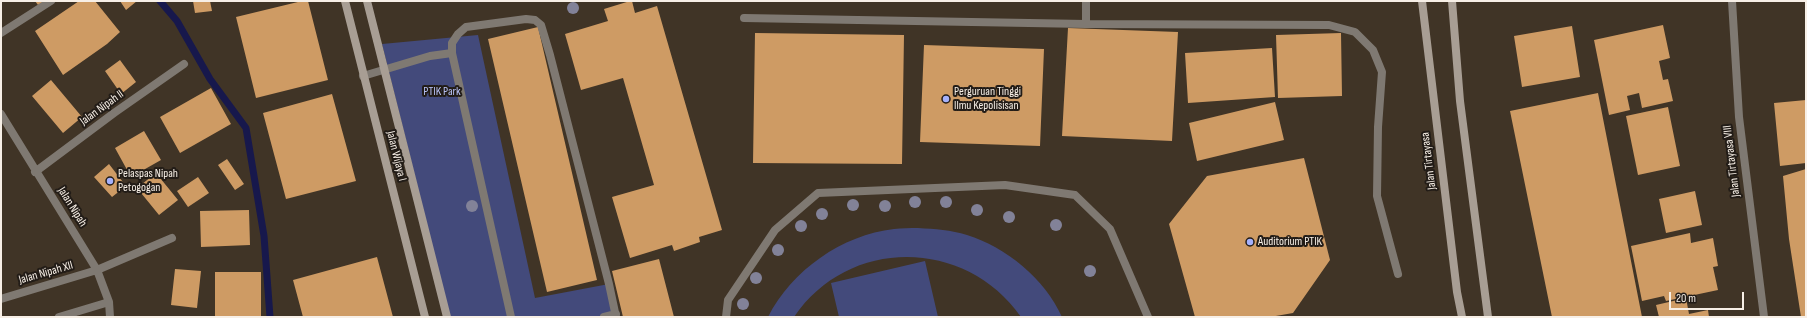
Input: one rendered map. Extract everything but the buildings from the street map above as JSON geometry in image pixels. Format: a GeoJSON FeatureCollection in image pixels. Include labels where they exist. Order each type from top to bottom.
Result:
{"type":"FeatureCollection","features":[{"type":"Feature","properties":{"kind":"main road","name":"Jalan Wijaya I"},"geometry":{"type":"LineString","coordinates":[[345,1],[425,317]]}},
{"type":"Feature","properties":{"kind":"main road","name":"Jalan Wijaya I"},"geometry":{"type":"LineString","coordinates":[[367,1],[447,317]]}},
{"type":"Feature","properties":{"kind":"main road","name":"Jalan Tirtayasa"},"geometry":{"type":"LineString","coordinates":[[1422,1],[1457,292],[1462,317]]}},
{"type":"Feature","properties":{"kind":"main road"},"geometry":{"type":"LineString","coordinates":[[1452,1],[1460,101],[1488,317]]}},
{"type":"Feature","properties":{"kind":"street"},"geometry":{"type":"LineString","coordinates":[[1,33],[51,1]]}},
{"type":"Feature","properties":{"kind":"street"},"geometry":{"type":"LineString","coordinates":[[1086,1],[1086,24]]}},
{"type":"Feature","properties":{"kind":"street","name":"Jalan Tirtayasa VIII"},"geometry":{"type":"LineString","coordinates":[[1732,1],[1739,117],[1764,317]]}},
{"type":"Feature","properties":{"kind":"street"},"geometry":{"type":"LineString","coordinates":[[744,18],[1086,24],[1329,25],[1355,32],[1373,50],[1382,72],[1378,134],[1378,196],[1398,274]]}},
{"type":"Feature","properties":{"kind":"street"},"geometry":{"type":"LineString","coordinates":[[511,317],[452,53],[452,43],[458,34],[466,27],[526,19],[535,20],[541,25],[554,71],[616,315],[604,317]]}},
{"type":"Feature","properties":{"kind":"street"},"geometry":{"type":"LineString","coordinates":[[363,76],[430,56],[452,53]]}},
{"type":"Feature","properties":{"kind":"street","name":"Jalan Nipah II"},"geometry":{"type":"LineString","coordinates":[[36,172],[184,64]]}},
{"type":"Feature","properties":{"kind":"street","name":"Jalan Nipah"},"geometry":{"type":"LineString","coordinates":[[1,114],[98,270],[109,302],[110,317]]}},
{"type":"Feature","properties":{"kind":"street"},"geometry":{"type":"LineString","coordinates":[[726,317],[728,300],[775,230],[818,193],[1005,185],[1075,195],[1110,229],[1148,317]]}},
{"type":"Feature","properties":{"kind":"street","name":"Jalan Nipah XII"},"geometry":{"type":"LineString","coordinates":[[1,299],[98,270],[172,238]]}},
{"type":"Feature","properties":{"kind":"street"},"geometry":{"type":"LineString","coordinates":[[59,317],[109,302]]}},
{"type":"Feature","properties":{"kind":"green space","name":"PTIK Park"},"geometry":{"type":"Polygon","coordinates":[[[478,35],[535,298],[609,284],[615,317],[450,317],[382,44],[478,35]]]}},
{"type":"Feature","properties":{"kind":"green space"},"geometry":{"type":"Polygon","coordinates":[[[918,228],[961,233],[982,240],[1010,256],[1035,278],[1055,303],[1062,317],[1021,317],[998,291],[970,272],[940,261],[908,257],[875,261],[845,272],[817,291],[794,317],[768,317],[790,284],[820,258],[838,247],[875,233],[897,229],[918,228]]]}},
{"type":"Feature","properties":{"kind":"green space"},"geometry":{"type":"Polygon","coordinates":[[[925,261],[938,317],[839,317],[831,283],[925,261]]]}},
{"type":"Feature","properties":{"kind":"waterway"},"geometry":{"type":"LineString","coordinates":[[160,1],[177,21],[210,79],[246,128],[264,236],[270,317]]}},
{"type":"Feature","properties":{"kind":"place","name":"Perguruan Tinggi Ilmu Kepolisisan"},"geometry":{"type":"Point","coordinates":[946,99]}},
{"type":"Feature","properties":{"kind":"place","name":"Pelaspas Nipah Petogogan"},"geometry":{"type":"Point","coordinates":[110,181]}},
{"type":"Feature","properties":{"kind":"place","name":"Auditorium PTIK"},"geometry":{"type":"Point","coordinates":[1250,242]}}]}
